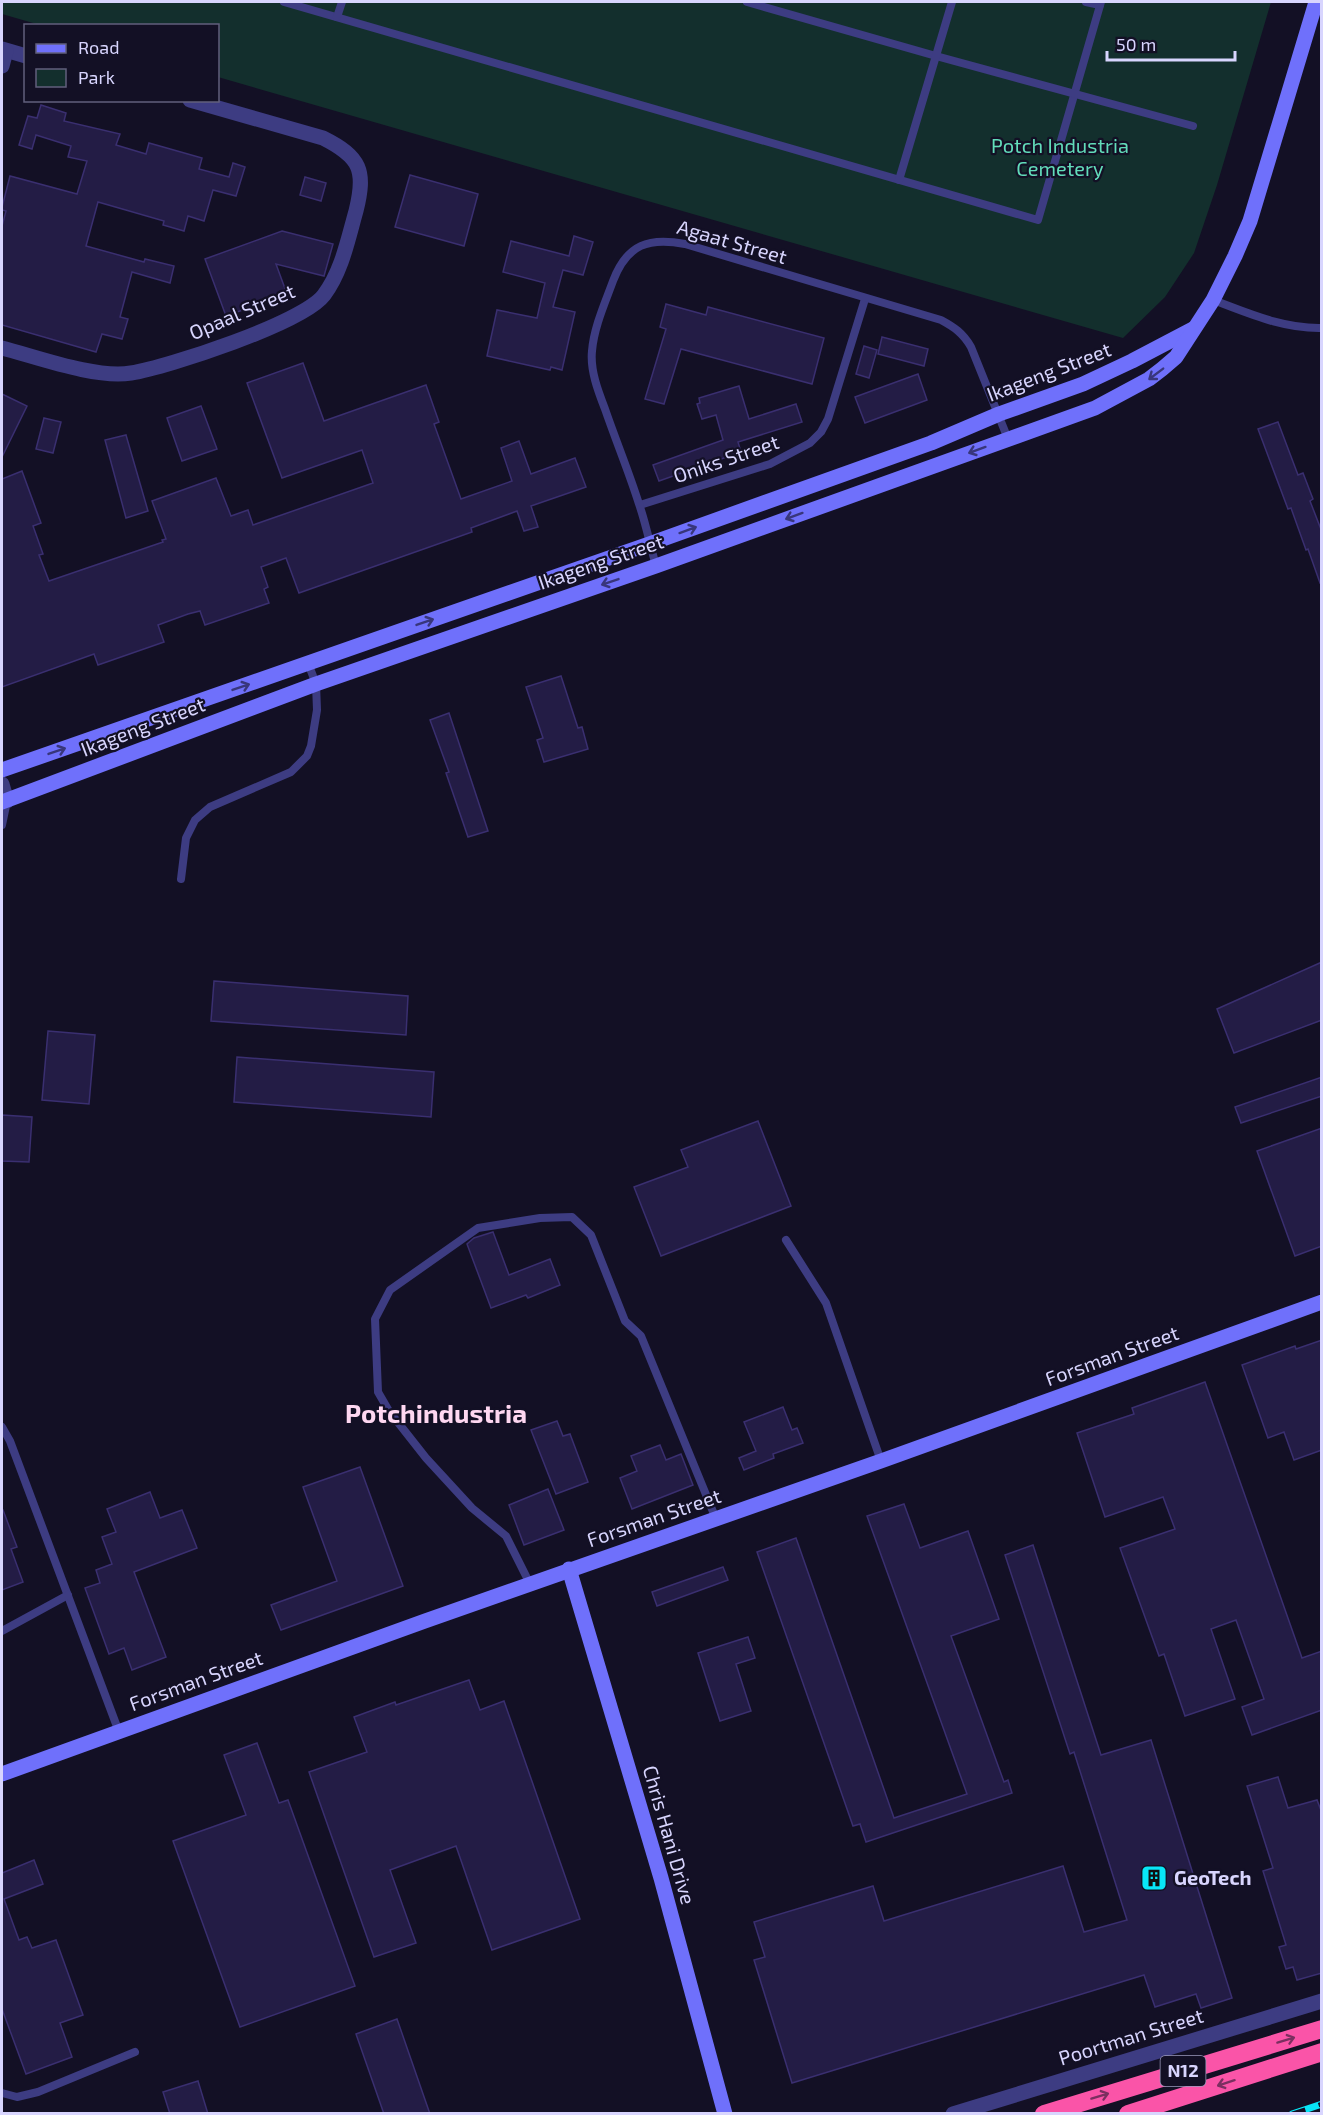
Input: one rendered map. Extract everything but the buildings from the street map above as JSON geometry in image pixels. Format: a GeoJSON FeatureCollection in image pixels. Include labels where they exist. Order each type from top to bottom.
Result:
{"type":"FeatureCollection","features":[{"type":"Feature","properties":{"kind":"highway","name":"N12"},"geometry":{"type":"LineString","coordinates":[[1044,2114],[1322,2030]]}},
{"type":"Feature","properties":{"kind":"highway","name":"N12"},"geometry":{"type":"LineString","coordinates":[[1128,2114],[1322,2052]]}},
{"type":"Feature","properties":{"kind":"street","name":"Ikageng Street"},"geometry":{"type":"LineString","coordinates":[[4,802],[316,684],[656,566],[1095,408],[1149,379],[1176,357],[1213,300],[1235,256],[1250,221],[1316,2]]}},
{"type":"Feature","properties":{"kind":"street"},"geometry":{"type":"LineString","coordinates":[[2,66],[4,50],[24,55]]}},
{"type":"Feature","properties":{"kind":"street","name":"Opaal Street"},"geometry":{"type":"LineString","coordinates":[[2,348],[78,368],[128,374],[176,362],[271,327],[302,314],[322,298],[336,276],[360,195],[362,176],[355,162],[342,148],[323,138],[197,102]]}},
{"type":"Feature","properties":{"kind":"street","name":"Ikageng Street"},"geometry":{"type":"LineString","coordinates":[[2,770],[649,544],[931,442],[999,414],[1083,384],[1132,362],[1193,329]]}},
{"type":"Feature","properties":{"kind":"street"},"geometry":{"type":"LineString","coordinates":[[219,694],[227,718]]}},
{"type":"Feature","properties":{"kind":"street"},"geometry":{"type":"LineString","coordinates":[[2,784],[4,802]]}},
{"type":"Feature","properties":{"kind":"street","name":"Forsman Street"},"geometry":{"type":"LineString","coordinates":[[2,1774],[569,1569],[881,1461],[1322,1302]]}},
{"type":"Feature","properties":{"kind":"street","name":"Chris Hani Drive"},"geometry":{"type":"LineString","coordinates":[[569,1569],[660,1878],[724,2114]]}},
{"type":"Feature","properties":{"kind":"street","name":"Poortman Street"},"geometry":{"type":"LineString","coordinates":[[953,2114],[1322,2001]]}},
{"type":"Feature","properties":{"kind":"lane"},"geometry":{"type":"LineString","coordinates":[[284,2],[1038,220],[1101,3],[1086,2]]}},
{"type":"Feature","properties":{"kind":"lane"},"geometry":{"type":"LineString","coordinates":[[337,17],[342,2]]}},
{"type":"Feature","properties":{"kind":"lane"},"geometry":{"type":"LineString","coordinates":[[747,2],[1193,126]]}},
{"type":"Feature","properties":{"kind":"lane"},"geometry":{"type":"LineString","coordinates":[[899,180],[952,2]]}},
{"type":"Feature","properties":{"kind":"lane","name":"Agaat Street"},"geometry":{"type":"LineString","coordinates":[[656,566],[640,505],[596,384],[592,352],[598,321],[615,276],[624,259],[635,249],[649,242],[665,240],[685,244],[941,320],[956,328],[965,336],[971,347],[1008,439]]}},
{"type":"Feature","properties":{"kind":"lane","name":"Oniks Street"},"geometry":{"type":"LineString","coordinates":[[640,505],[770,464],[810,443],[821,432],[828,419],[865,299]]}},
{"type":"Feature","properties":{"kind":"lane"},"geometry":{"type":"LineString","coordinates":[[1213,300],[1274,322],[1304,328],[1322,328]]}},
{"type":"Feature","properties":{"kind":"lane"},"geometry":{"type":"LineString","coordinates":[[181,879],[186,838],[195,820],[210,807],[291,772],[307,756],[318,710],[316,684],[308,663]]}},
{"type":"Feature","properties":{"kind":"lane"},"geometry":{"type":"LineString","coordinates":[[2,825],[4,802]]}},
{"type":"Feature","properties":{"kind":"lane"},"geometry":{"type":"LineString","coordinates":[[530,1584],[506,1536],[472,1508],[426,1458],[378,1392],[375,1319],[390,1290],[478,1228],[540,1218],[572,1217],[591,1235],[626,1321],[641,1336],[716,1519]]}},
{"type":"Feature","properties":{"kind":"lane"},"geometry":{"type":"LineString","coordinates":[[786,1240],[826,1303],[881,1461]]}},
{"type":"Feature","properties":{"kind":"lane"},"geometry":{"type":"LineString","coordinates":[[2,1427],[10,1441],[119,1732]]}},
{"type":"Feature","properties":{"kind":"lane"},"geometry":{"type":"LineString","coordinates":[[2,1631],[68,1595]]}},
{"type":"Feature","properties":{"kind":"lane"},"geometry":{"type":"LineString","coordinates":[[2,2093],[17,2097],[38,2092],[135,2052]]}},
{"type":"Feature","properties":{"kind":"green space","name":"Potch Industria Cemetery"},"geometry":{"type":"Polygon","coordinates":[[[2,2],[1271,2],[1217,185],[1194,253],[1165,297],[1123,338],[219,77],[219,24],[37,24],[2,14],[2,2]]]}},
{"type":"Feature","properties":{"kind":"railway"},"geometry":{"type":"LineString","coordinates":[[1292,2114],[1322,2104]]}},
{"type":"Feature","properties":{"kind":"place","name":"GeoTech"},"geometry":{"type":"Point","coordinates":[1154,1878]}},
{"type":"Feature","properties":{"kind":"district","name":"Potchindustria"},"geometry":{"type":"Point","coordinates":[436,1414]}}]}
